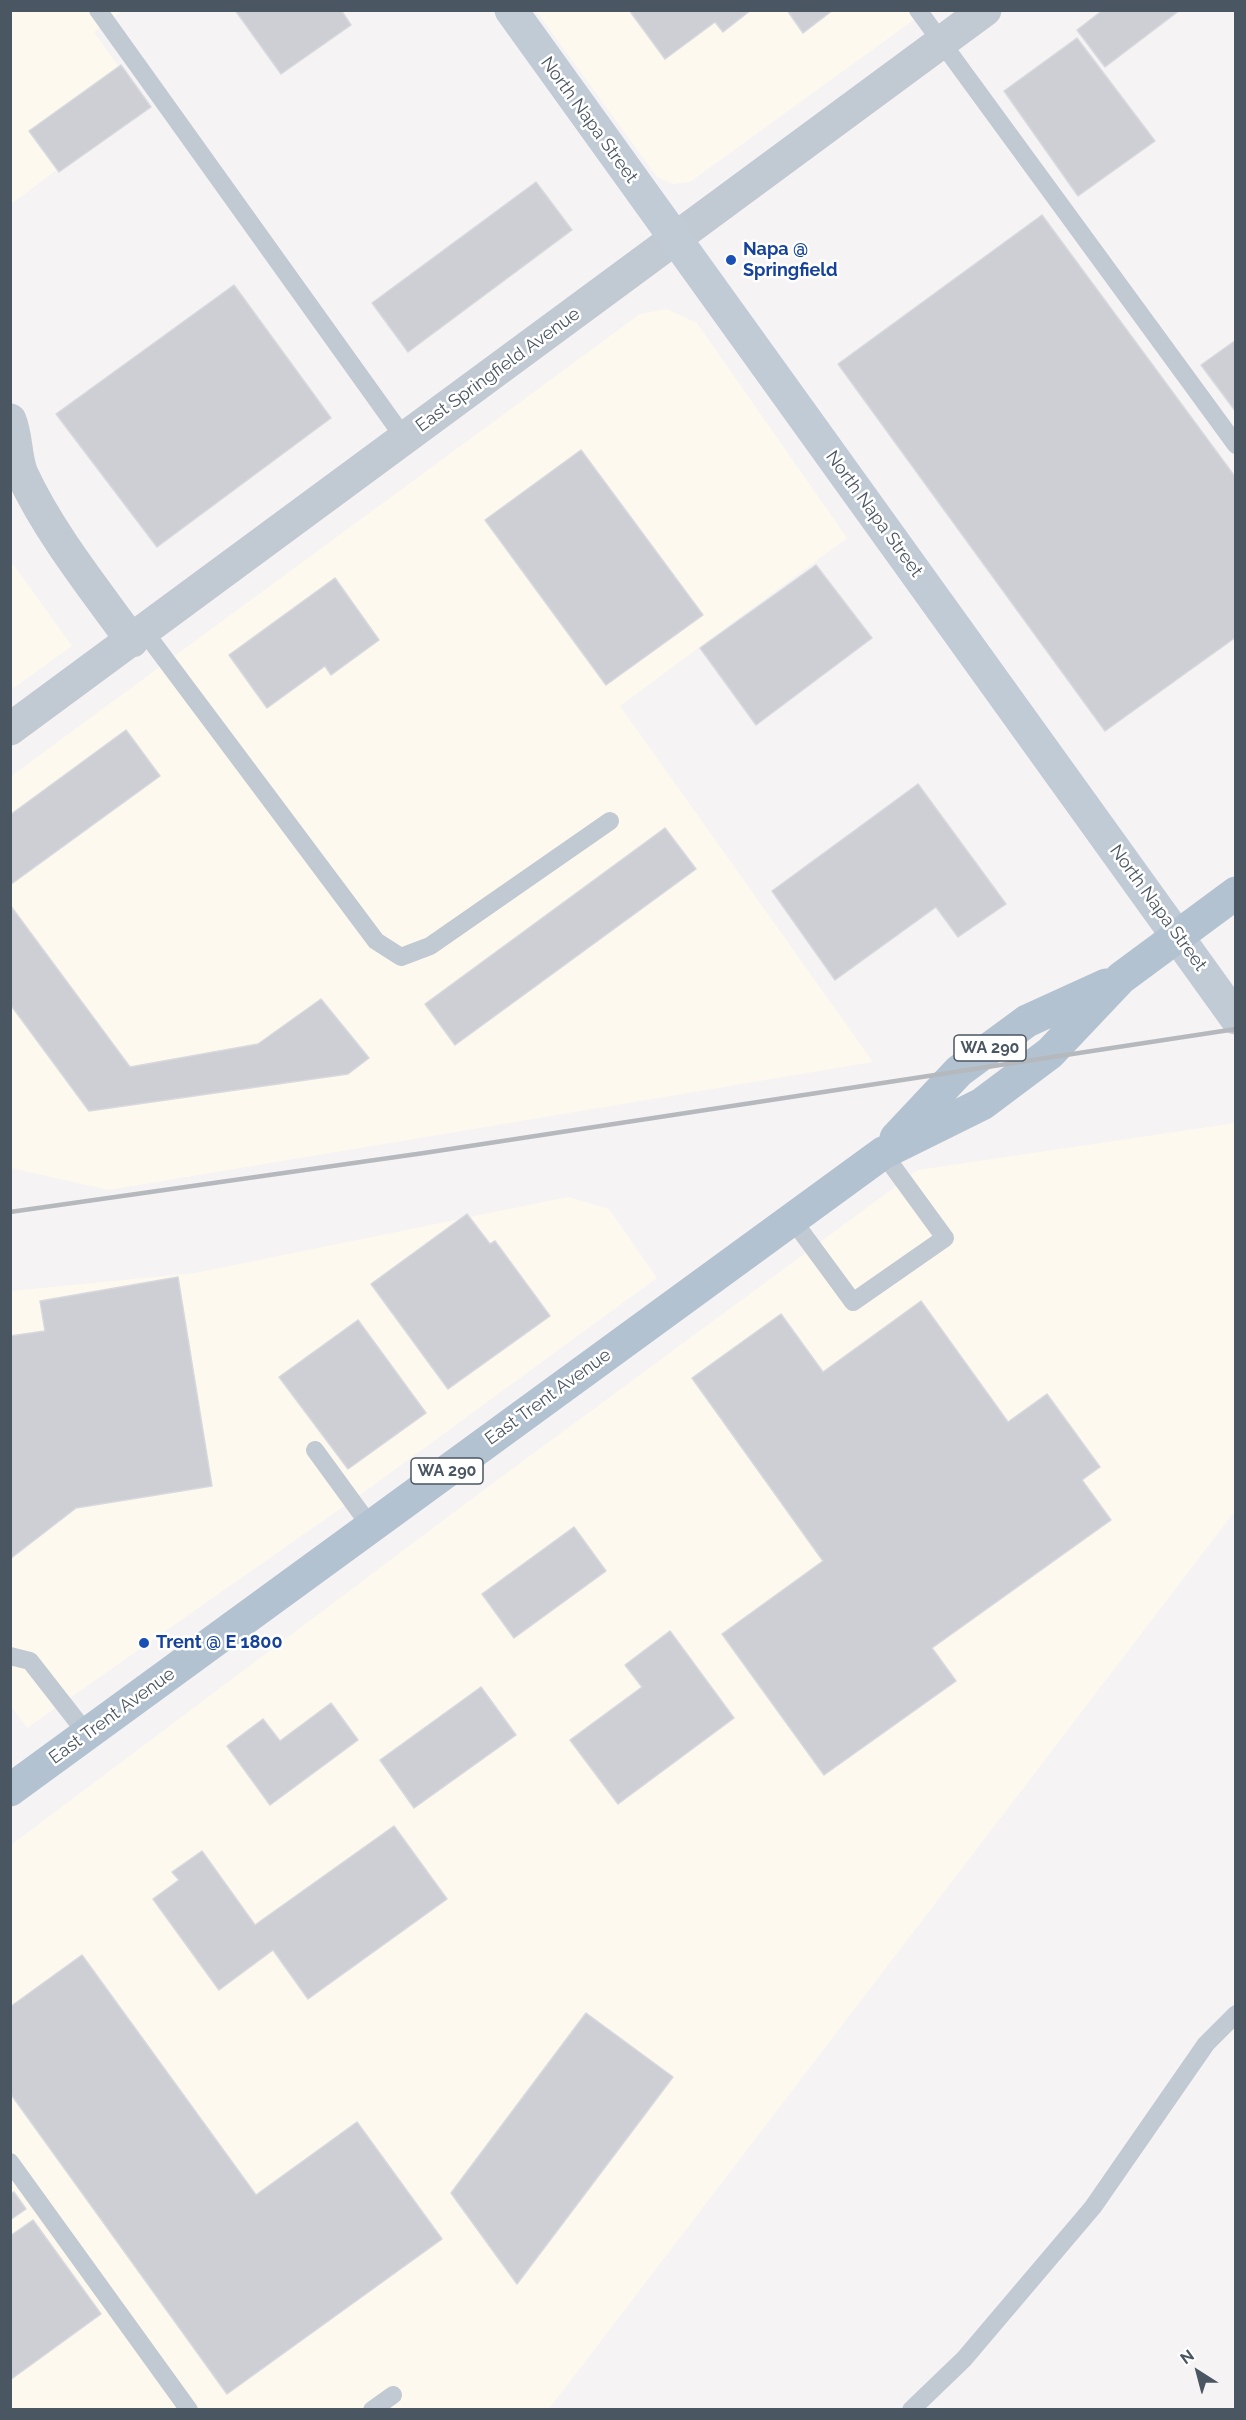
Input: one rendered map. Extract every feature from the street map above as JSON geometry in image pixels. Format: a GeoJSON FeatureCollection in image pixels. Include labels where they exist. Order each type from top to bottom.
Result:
{"type":"FeatureCollection","features":[{"type":"Feature","properties":{"kind":"main road","name":"North Napa Street"},"geometry":{"type":"LineString","coordinates":[[511,10],[1236,1018]]}},
{"type":"Feature","properties":{"kind":"main road","name":"East Trent Avenue"},"geometry":{"type":"LineString","coordinates":[[10,1790],[883,1152],[982,1104],[1050,1053],[1121,978],[1236,893]]}},
{"type":"Feature","properties":{"kind":"street","name":"East Springfield Avenue"},"geometry":{"type":"LineString","coordinates":[[10,729],[985,10]]}},
{"type":"Feature","properties":{"kind":"street"},"geometry":{"type":"LineString","coordinates":[[10,420],[16,432],[21,471],[44,516],[69,554],[138,636]]}},
{"type":"Feature","properties":{"kind":"lane"},"geometry":{"type":"LineString","coordinates":[[98,10],[405,439]]}},
{"type":"Feature","properties":{"kind":"lane"},"geometry":{"type":"LineString","coordinates":[[918,10],[1236,445]]}},
{"type":"Feature","properties":{"kind":"lane"},"geometry":{"type":"LineString","coordinates":[[138,636],[376,941],[401,957],[429,946],[610,821]]}},
{"type":"Feature","properties":{"kind":"lane"},"geometry":{"type":"LineString","coordinates":[[792,1219],[853,1302],[945,1238],[883,1152]]}},
{"type":"Feature","properties":{"kind":"lane"},"geometry":{"type":"LineString","coordinates":[[315,1450],[370,1527]]}},
{"type":"Feature","properties":{"kind":"lane"},"geometry":{"type":"LineString","coordinates":[[10,1656],[30,1661],[87,1734]]}},
{"type":"Feature","properties":{"kind":"lane"},"geometry":{"type":"LineString","coordinates":[[911,2409],[964,2359],[1093,2206],[1206,2044],[1236,2014]]}},
{"type":"Feature","properties":{"kind":"lane"},"geometry":{"type":"LineString","coordinates":[[10,2162],[189,2409]]}},
{"type":"Feature","properties":{"kind":"lane"},"geometry":{"type":"LineString","coordinates":[[372,2409],[393,2395]]}},
{"type":"Feature","properties":{"kind":"shaded area"},"geometry":{"type":"Polygon","coordinates":[[[11,11],[123,11],[94,32],[145,104],[11,204],[11,11]]]}},
{"type":"Feature","properties":{"kind":"shaded area"},"geometry":{"type":"Polygon","coordinates":[[[536,11],[926,11],[690,182],[673,184],[657,177],[536,11]]]}},
{"type":"Feature","properties":{"kind":"shaded area"},"geometry":{"type":"Polygon","coordinates":[[[667,309],[697,323],[847,538],[620,706],[873,1062],[109,1190],[11,1168],[10,777],[640,314],[667,309]]]}},
{"type":"Feature","properties":{"kind":"shaded area"},"geometry":{"type":"Polygon","coordinates":[[[10,560],[72,646],[11,690],[10,690],[10,560]]]}},
{"type":"Feature","properties":{"kind":"shaded area"},"geometry":{"type":"Polygon","coordinates":[[[1235,1123],[1235,1511],[549,2409],[11,2410],[11,1845],[485,1489],[918,1170],[1235,1123]]]}},
{"type":"Feature","properties":{"kind":"shaded area"},"geometry":{"type":"Polygon","coordinates":[[[568,1197],[609,1209],[657,1278],[360,1495],[27,1728],[11,1706],[11,1291],[195,1273],[568,1197]]]}},
{"type":"Feature","properties":{"kind":"building"},"geometry":{"type":"Polygon","coordinates":[[[235,10],[341,10],[351,25],[281,74],[235,10]]]}},
{"type":"Feature","properties":{"kind":"building"},"geometry":{"type":"Polygon","coordinates":[[[629,10],[751,10],[723,32],[715,22],[665,59],[629,10]]]}},
{"type":"Feature","properties":{"kind":"building"},"geometry":{"type":"Polygon","coordinates":[[[787,10],[833,10],[803,33],[787,10]]]}},
{"type":"Feature","properties":{"kind":"building"},"geometry":{"type":"Polygon","coordinates":[[[1103,10],[1180,10],[1105,67],[1077,30],[1103,10]]]}},
{"type":"Feature","properties":{"kind":"building"},"geometry":{"type":"Polygon","coordinates":[[[1077,38],[1155,141],[1078,196],[1004,91],[1077,38]]]}},
{"type":"Feature","properties":{"kind":"building"},"geometry":{"type":"Polygon","coordinates":[[[121,65],[151,107],[59,172],[29,131],[121,65]]]}},
{"type":"Feature","properties":{"kind":"building"},"geometry":{"type":"Polygon","coordinates":[[[536,182],[572,230],[408,352],[372,303],[536,182]]]}},
{"type":"Feature","properties":{"kind":"building"},"geometry":{"type":"Polygon","coordinates":[[[1042,215],[1236,478],[1236,637],[1105,731],[838,364],[1042,215]]]}},
{"type":"Feature","properties":{"kind":"building"},"geometry":{"type":"Polygon","coordinates":[[[234,285],[331,418],[157,547],[56,414],[234,285]]]}},
{"type":"Feature","properties":{"kind":"building"},"geometry":{"type":"Polygon","coordinates":[[[1236,340],[1236,412],[1201,365],[1236,340]]]}},
{"type":"Feature","properties":{"kind":"building"},"geometry":{"type":"Polygon","coordinates":[[[581,450],[703,615],[606,685],[485,520],[581,450]]]}},
{"type":"Feature","properties":{"kind":"building"},"geometry":{"type":"Polygon","coordinates":[[[816,565],[872,638],[756,725],[700,648],[816,565]]]}},
{"type":"Feature","properties":{"kind":"building"},"geometry":{"type":"Polygon","coordinates":[[[335,578],[379,640],[331,675],[325,666],[267,708],[229,655],[335,578]]]}},
{"type":"Feature","properties":{"kind":"building"},"geometry":{"type":"Polygon","coordinates":[[[126,730],[160,776],[10,885],[10,815],[126,730]]]}},
{"type":"Feature","properties":{"kind":"building"},"geometry":{"type":"Polygon","coordinates":[[[918,784],[1006,904],[958,937],[936,907],[835,980],[772,891],[918,784]]]}},
{"type":"Feature","properties":{"kind":"building"},"geometry":{"type":"Polygon","coordinates":[[[665,828],[696,869],[455,1045],[425,1004],[665,828]]]}},
{"type":"Feature","properties":{"kind":"building"},"geometry":{"type":"Polygon","coordinates":[[[10,905],[130,1067],[258,1044],[321,999],[369,1058],[348,1074],[89,1111],[10,1004],[10,905]]]}},
{"type":"Feature","properties":{"kind":"building"},"geometry":{"type":"Polygon","coordinates":[[[467,1214],[490,1244],[495,1241],[550,1316],[448,1389],[371,1284],[467,1214]]]}},
{"type":"Feature","properties":{"kind":"building"},"geometry":{"type":"Polygon","coordinates":[[[178,1277],[212,1486],[76,1508],[10,1559],[10,1336],[45,1331],[40,1301],[178,1277]]]}},
{"type":"Feature","properties":{"kind":"building"},"geometry":{"type":"Polygon","coordinates":[[[921,1301],[1008,1422],[1047,1394],[1100,1467],[1082,1480],[1111,1520],[932,1648],[956,1681],[824,1775],[722,1634],[823,1561],[692,1378],[781,1314],[823,1372],[921,1301]]]}},
{"type":"Feature","properties":{"kind":"building"},"geometry":{"type":"Polygon","coordinates":[[[358,1320],[426,1413],[348,1469],[279,1377],[358,1320]]]}},
{"type":"Feature","properties":{"kind":"building"},"geometry":{"type":"Polygon","coordinates":[[[574,1527],[606,1571],[514,1638],[482,1594],[574,1527]]]}},
{"type":"Feature","properties":{"kind":"building"},"geometry":{"type":"Polygon","coordinates":[[[670,1631],[734,1718],[618,1804],[570,1740],[642,1687],[625,1665],[670,1631]]]}},
{"type":"Feature","properties":{"kind":"building"},"geometry":{"type":"Polygon","coordinates":[[[481,1687],[516,1735],[414,1808],[380,1760],[481,1687]]]}},
{"type":"Feature","properties":{"kind":"building"},"geometry":{"type":"Polygon","coordinates":[[[331,1703],[358,1740],[270,1805],[227,1746],[263,1719],[280,1741],[331,1703]]]}},
{"type":"Feature","properties":{"kind":"building"},"geometry":{"type":"Polygon","coordinates":[[[394,1826],[447,1899],[308,1999],[273,1950],[219,1990],[153,1899],[179,1880],[172,1872],[202,1851],[255,1925],[394,1826]]]}},
{"type":"Feature","properties":{"kind":"building"},"geometry":{"type":"Polygon","coordinates":[[[82,1955],[256,2195],[357,2122],[442,2239],[227,2394],[10,2093],[10,2007],[82,1955]]]}},
{"type":"Feature","properties":{"kind":"building"},"geometry":{"type":"Polygon","coordinates":[[[586,2013],[673,2077],[517,2284],[451,2193],[586,2013]]]}},
{"type":"Feature","properties":{"kind":"building"},"geometry":{"type":"Polygon","coordinates":[[[14,2192],[26,2209],[10,2220],[10,2194],[14,2192]]]}},
{"type":"Feature","properties":{"kind":"building"},"geometry":{"type":"Polygon","coordinates":[[[33,2220],[101,2314],[10,2380],[10,2236],[33,2220]]]}},
{"type":"Feature","properties":{"kind":"railway"},"geometry":{"type":"LineString","coordinates":[[10,1212],[424,1153],[1236,1029]]}},
{"type":"Feature","properties":{"kind":"place","name":"Napa @ Springfield"},"geometry":{"type":"Point","coordinates":[731,260]}},
{"type":"Feature","properties":{"kind":"place","name":"Trent @ E 1800"},"geometry":{"type":"Point","coordinates":[144,1643]}}]}
